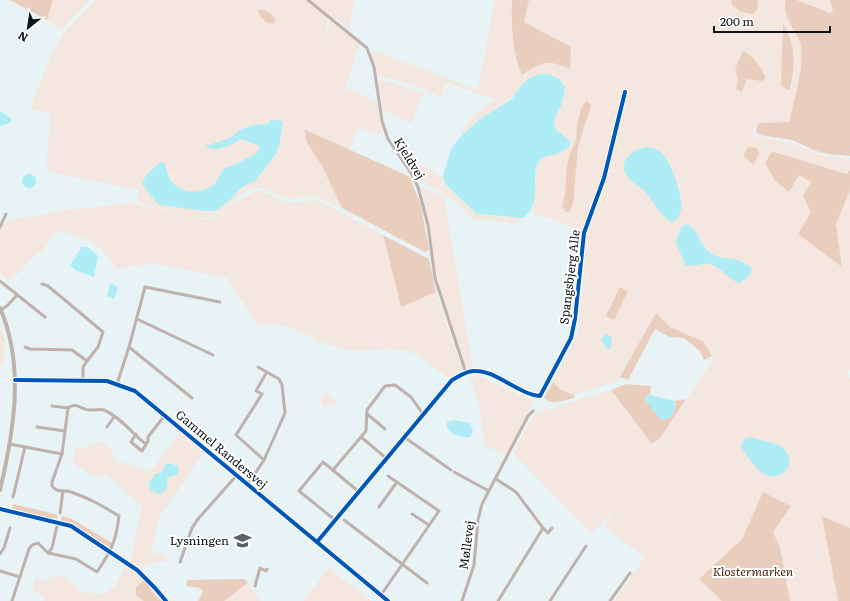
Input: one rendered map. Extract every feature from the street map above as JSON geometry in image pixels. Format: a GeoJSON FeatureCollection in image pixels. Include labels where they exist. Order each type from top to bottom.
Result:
{"type":"FeatureCollection","features":[{"type":"Feature","properties":{"kind":"street","name":"Kjeldvej"},"geometry":{"type":"LineString","coordinates":[[308,0],[367,48],[374,68],[382,121],[388,139],[411,173],[423,202],[435,278],[466,373]]}},
{"type":"Feature","properties":{"kind":"street","name":"Spangsbjerg Alle"},"geometry":{"type":"LineString","coordinates":[[466,373],[472,371],[482,373],[530,395],[540,396],[543,391],[571,338],[576,319],[584,233],[604,178],[625,92]]}},
{"type":"Feature","properties":{"kind":"street"},"geometry":{"type":"LineString","coordinates":[[0,227],[6,214]]}},
{"type":"Feature","properties":{"kind":"street"},"geometry":{"type":"LineString","coordinates":[[0,281],[45,317]]}},
{"type":"Feature","properties":{"kind":"street"},"geometry":{"type":"LineString","coordinates":[[42,284],[48,286],[103,332],[98,347],[83,366],[83,380]]}},
{"type":"Feature","properties":{"kind":"street"},"geometry":{"type":"LineString","coordinates":[[117,384],[145,288],[220,302]]}},
{"type":"Feature","properties":{"kind":"street"},"geometry":{"type":"LineString","coordinates":[[0,490],[8,444],[15,380],[14,354],[9,332],[0,309],[8,305],[17,295]]}},
{"type":"Feature","properties":{"kind":"street"},"geometry":{"type":"LineString","coordinates":[[137,319],[213,355]]}},
{"type":"Feature","properties":{"kind":"street"},"geometry":{"type":"LineString","coordinates":[[25,347],[30,350],[72,350],[87,360]]}},
{"type":"Feature","properties":{"kind":"street"},"geometry":{"type":"LineString","coordinates":[[129,347],[192,398]]}},
{"type":"Feature","properties":{"kind":"street"},"geometry":{"type":"LineString","coordinates":[[248,484],[264,460],[285,413],[280,379],[258,368]]}},
{"type":"Feature","properties":{"kind":"street"},"geometry":{"type":"LineString","coordinates":[[264,460],[236,435],[262,394],[256,391],[267,372]]}},
{"type":"Feature","properties":{"kind":"street"},"geometry":{"type":"LineString","coordinates":[[317,542],[452,380],[466,373]]}},
{"type":"Feature","properties":{"kind":"street","name":"Gammel Randersvej"},"geometry":{"type":"LineString","coordinates":[[15,380],[102,381],[117,384],[135,391],[388,601]]}},
{"type":"Feature","properties":{"kind":"street"},"geometry":{"type":"LineString","coordinates":[[333,470],[361,437],[367,426],[369,406],[385,386],[390,384],[395,385],[411,397],[423,414]]}},
{"type":"Feature","properties":{"kind":"street"},"geometry":{"type":"LineString","coordinates":[[52,406],[68,408],[71,406],[81,406],[86,410],[104,410],[136,434],[146,444]]}},
{"type":"Feature","properties":{"kind":"street"},"geometry":{"type":"LineString","coordinates":[[12,601],[29,549],[32,545],[42,545],[48,553],[76,559],[97,572],[111,552],[117,537],[119,516],[95,501],[54,489],[52,482],[62,454],[68,408]]}},
{"type":"Feature","properties":{"kind":"street","name":"Møllevej"},"geometry":{"type":"LineString","coordinates":[[462,601],[474,565],[478,520],[482,504],[528,416],[533,411]]}},
{"type":"Feature","properties":{"kind":"street"},"geometry":{"type":"LineString","coordinates":[[367,414],[385,429]]}},
{"type":"Feature","properties":{"kind":"street"},"geometry":{"type":"LineString","coordinates":[[136,434],[131,442],[142,451],[148,438],[165,415]]}},
{"type":"Feature","properties":{"kind":"street"},"geometry":{"type":"LineString","coordinates":[[107,427],[114,417]]}},
{"type":"Feature","properties":{"kind":"street"},"geometry":{"type":"LineString","coordinates":[[37,427],[65,430]]}},
{"type":"Feature","properties":{"kind":"street"},"geometry":{"type":"LineString","coordinates":[[361,437],[386,458]]}},
{"type":"Feature","properties":{"kind":"street"},"geometry":{"type":"LineString","coordinates":[[404,437],[452,471],[488,491]]}},
{"type":"Feature","properties":{"kind":"street"},"geometry":{"type":"LineString","coordinates":[[8,444],[62,454]]}},
{"type":"Feature","properties":{"kind":"street"},"geometry":{"type":"LineString","coordinates":[[13,497],[25,447]]}},
{"type":"Feature","properties":{"kind":"street"},"geometry":{"type":"LineString","coordinates":[[335,520],[300,491],[323,462],[358,491]]}},
{"type":"Feature","properties":{"kind":"street","name":"Gammel Randersvej"},"geometry":{"type":"LineString","coordinates":[[180,562],[192,528],[198,519],[237,475]]}},
{"type":"Feature","properties":{"kind":"street"},"geometry":{"type":"LineString","coordinates":[[381,595],[439,511],[388,476]]}},
{"type":"Feature","properties":{"kind":"street"},"geometry":{"type":"LineString","coordinates":[[496,479],[516,492],[548,533],[552,528]]}},
{"type":"Feature","properties":{"kind":"street"},"geometry":{"type":"LineString","coordinates":[[379,507],[396,482]]}},
{"type":"Feature","properties":{"kind":"street"},"geometry":{"type":"LineString","coordinates":[[60,514],[63,491]]}},
{"type":"Feature","properties":{"kind":"street"},"geometry":{"type":"LineString","coordinates":[[412,514],[429,525]]}},
{"type":"Feature","properties":{"kind":"street"},"geometry":{"type":"LineString","coordinates":[[344,520],[401,565],[427,583]]}},
{"type":"Feature","properties":{"kind":"street"},"geometry":{"type":"LineString","coordinates":[[48,553],[52,548],[57,526]]}},
{"type":"Feature","properties":{"kind":"street"},"geometry":{"type":"LineString","coordinates":[[0,554],[4,548],[10,528]]}},
{"type":"Feature","properties":{"kind":"street"},"geometry":{"type":"LineString","coordinates":[[498,601],[543,528]]}},
{"type":"Feature","properties":{"kind":"street"},"geometry":{"type":"LineString","coordinates":[[550,601],[586,546]]}},
{"type":"Feature","properties":{"kind":"street"},"geometry":{"type":"LineString","coordinates":[[255,586],[260,568],[267,569]]}},
{"type":"Feature","properties":{"kind":"street"},"geometry":{"type":"LineString","coordinates":[[0,571],[20,577]]}},
{"type":"Feature","properties":{"kind":"street"},"geometry":{"type":"LineString","coordinates":[[610,601],[630,573]]}},
{"type":"Feature","properties":{"kind":"green space"},"geometry":{"type":"Polygon","coordinates":[[[10,0],[53,0],[47,20],[10,0]]]}},
{"type":"Feature","properties":{"kind":"green space"},"geometry":{"type":"Polygon","coordinates":[[[53,0],[90,0],[62,30],[47,20],[53,0]]]}},
{"type":"Feature","properties":{"kind":"green space"},"geometry":{"type":"Polygon","coordinates":[[[96,0],[355,0],[349,29],[329,14],[324,36],[326,37],[330,20],[361,45],[353,56],[356,58],[345,88],[377,102],[383,134],[380,135],[361,128],[357,131],[349,150],[304,129],[307,143],[322,166],[342,208],[316,196],[307,195],[290,199],[284,198],[269,190],[253,188],[211,216],[200,218],[183,215],[141,203],[138,199],[139,190],[48,172],[46,168],[51,115],[30,108],[50,58],[64,32],[96,0]]]}},
{"type":"Feature","properties":{"kind":"green space"},"geometry":{"type":"Polygon","coordinates":[[[495,0],[512,0],[514,48],[522,75],[539,64],[554,63],[570,69],[571,47],[524,22],[529,0],[786,0],[785,11],[800,43],[802,59],[790,119],[789,122],[755,124],[753,137],[789,142],[820,155],[850,159],[850,170],[847,174],[774,152],[789,191],[799,175],[811,182],[842,267],[836,224],[850,191],[850,369],[847,374],[850,379],[850,601],[614,601],[645,557],[604,527],[616,506],[592,534],[513,453],[535,413],[611,390],[654,447],[638,472],[713,360],[704,342],[670,327],[656,313],[618,381],[574,395],[561,390],[552,381],[578,334],[587,237],[562,223],[546,217],[534,215],[531,209],[534,201],[537,167],[540,161],[546,156],[556,154],[565,135],[554,125],[554,119],[560,108],[567,80],[565,87],[561,80],[522,84],[512,99],[479,120],[463,134],[460,133],[474,116],[494,99],[447,83],[440,97],[425,89],[381,76],[377,74],[371,52],[372,50],[478,90],[495,0]],[[783,24],[790,89],[795,53],[783,24]]]}},
{"type":"Feature","properties":{"kind":"green space"},"geometry":{"type":"Polygon","coordinates":[[[512,0],[529,0],[524,22],[571,47],[570,69],[555,64],[544,63],[522,75],[514,48],[512,0]]]}},
{"type":"Feature","properties":{"kind":"green space"},"geometry":{"type":"Polygon","coordinates":[[[731,0],[758,0],[757,10],[753,14],[741,12],[732,5],[731,0]]]}},
{"type":"Feature","properties":{"kind":"green space"},"geometry":{"type":"Polygon","coordinates":[[[786,0],[797,0],[830,13],[833,10],[830,0],[850,0],[850,156],[827,154],[816,151],[792,140],[759,135],[756,132],[757,125],[760,123],[789,122],[797,91],[802,59],[801,50],[798,38],[785,11],[786,0]]]}},
{"type":"Feature","properties":{"kind":"green space"},"geometry":{"type":"Polygon","coordinates":[[[797,0],[830,0],[833,10],[830,13],[797,0]]]}},
{"type":"Feature","properties":{"kind":"green space"},"geometry":{"type":"Polygon","coordinates":[[[259,9],[270,13],[274,17],[275,22],[270,23],[265,21],[258,12],[259,9]]]}},
{"type":"Feature","properties":{"kind":"green space"},"geometry":{"type":"Polygon","coordinates":[[[783,23],[788,32],[794,55],[792,79],[790,89],[788,90],[781,85],[783,23]]]}},
{"type":"Feature","properties":{"kind":"green space"},"geometry":{"type":"Polygon","coordinates":[[[743,51],[757,63],[766,78],[762,81],[747,79],[742,92],[736,89],[738,79],[735,69],[743,51]]]}},
{"type":"Feature","properties":{"kind":"green space"},"geometry":{"type":"Polygon","coordinates":[[[381,80],[424,93],[411,123],[382,110],[378,84],[381,80]]]}},
{"type":"Feature","properties":{"kind":"green space"},"geometry":{"type":"Polygon","coordinates":[[[586,101],[591,105],[578,146],[573,204],[569,212],[566,212],[562,206],[565,193],[568,160],[575,141],[581,109],[586,101]]]}},
{"type":"Feature","properties":{"kind":"green space"},"geometry":{"type":"Polygon","coordinates":[[[304,129],[410,177],[421,206],[429,250],[425,252],[342,208],[322,166],[307,143],[304,129]]]}},
{"type":"Feature","properties":{"kind":"green space"},"geometry":{"type":"Polygon","coordinates":[[[748,147],[757,148],[759,153],[754,165],[743,156],[748,147]]]}},
{"type":"Feature","properties":{"kind":"green space"},"geometry":{"type":"Polygon","coordinates":[[[774,152],[847,174],[850,170],[850,191],[836,224],[842,267],[798,234],[811,212],[803,196],[811,182],[799,175],[789,192],[775,181],[765,163],[771,153],[774,152]]]}},
{"type":"Feature","properties":{"kind":"green space"},"geometry":{"type":"Polygon","coordinates":[[[420,164],[443,178],[439,190],[419,181],[415,175],[420,164]]]}},
{"type":"Feature","properties":{"kind":"green space"},"geometry":{"type":"Polygon","coordinates":[[[444,179],[446,185],[477,214],[523,218],[513,224],[491,220],[473,220],[456,201],[439,192],[444,179]]]}},
{"type":"Feature","properties":{"kind":"green space"},"geometry":{"type":"Polygon","coordinates":[[[421,187],[444,197],[473,368],[471,370],[466,368],[441,296],[421,187]]]}},
{"type":"Feature","properties":{"kind":"green space"},"geometry":{"type":"Polygon","coordinates":[[[256,191],[270,194],[285,202],[293,203],[317,200],[383,235],[401,307],[436,292],[461,366],[461,371],[448,378],[425,360],[410,352],[395,349],[357,351],[336,348],[295,329],[272,325],[258,326],[227,278],[150,263],[117,269],[94,243],[61,231],[57,231],[43,250],[22,267],[24,270],[8,280],[0,274],[0,229],[8,220],[59,211],[131,203],[203,220],[211,219],[235,202],[256,191]]]}},
{"type":"Feature","properties":{"kind":"green space"},"geometry":{"type":"Polygon","coordinates":[[[383,235],[429,259],[436,292],[401,307],[383,235]]]}},
{"type":"Feature","properties":{"kind":"green space"},"geometry":{"type":"Polygon","coordinates":[[[620,287],[628,291],[614,320],[606,316],[620,287]]]}},
{"type":"Feature","properties":{"kind":"green space"},"geometry":{"type":"Polygon","coordinates":[[[656,313],[670,327],[704,342],[712,356],[704,360],[700,351],[684,338],[670,337],[655,329],[628,380],[620,377],[656,313]]]}},
{"type":"Feature","properties":{"kind":"green space"},"geometry":{"type":"Polygon","coordinates":[[[0,325],[5,339],[4,365],[0,363],[0,325]]]}},
{"type":"Feature","properties":{"kind":"green space"},"geometry":{"type":"Polygon","coordinates":[[[470,377],[482,377],[533,401],[508,453],[503,453],[485,446],[478,400],[470,377]]]}},
{"type":"Feature","properties":{"kind":"green space"},"geometry":{"type":"Polygon","coordinates":[[[553,382],[561,390],[574,395],[574,398],[551,402],[544,398],[553,382]]]}},
{"type":"Feature","properties":{"kind":"green space"},"geometry":{"type":"Polygon","coordinates":[[[626,384],[651,386],[650,395],[646,396],[661,420],[670,418],[676,405],[674,401],[686,399],[661,437],[652,444],[611,390],[626,384]]]}},
{"type":"Feature","properties":{"kind":"green space"},"geometry":{"type":"Polygon","coordinates":[[[324,391],[328,391],[330,399],[335,399],[336,403],[323,407],[320,399],[325,397],[324,391]]]}},
{"type":"Feature","properties":{"kind":"green space"},"geometry":{"type":"Polygon","coordinates":[[[180,432],[204,452],[158,519],[152,552],[167,557],[167,561],[145,566],[140,572],[155,586],[167,601],[45,601],[42,595],[32,591],[36,578],[47,581],[51,578],[60,576],[72,582],[77,590],[100,595],[115,586],[128,561],[130,562],[142,507],[106,474],[97,476],[93,475],[73,464],[76,448],[83,449],[93,443],[103,443],[111,449],[115,460],[150,472],[180,432]]]}},
{"type":"Feature","properties":{"kind":"green space","name":"Klostermarken"},"geometry":{"type":"Polygon","coordinates":[[[763,492],[791,506],[773,532],[780,548],[790,601],[722,601],[699,579],[742,539],[763,492]]]}},
{"type":"Feature","properties":{"kind":"green space"},"geometry":{"type":"Polygon","coordinates":[[[13,504],[55,514],[58,516],[57,520],[12,510],[13,504]]]}},
{"type":"Feature","properties":{"kind":"green space"},"geometry":{"type":"Polygon","coordinates":[[[62,516],[72,519],[112,543],[110,548],[72,524],[61,520],[62,516]]]}},
{"type":"Feature","properties":{"kind":"green space"},"geometry":{"type":"Polygon","coordinates":[[[822,516],[850,528],[850,601],[838,601],[822,516]]]}},
{"type":"Feature","properties":{"kind":"green space"},"geometry":{"type":"Polygon","coordinates":[[[329,568],[371,601],[303,601],[329,568]]]}},
{"type":"Feature","properties":{"kind":"green space"},"geometry":{"type":"Polygon","coordinates":[[[244,579],[248,583],[224,601],[198,601],[203,591],[200,588],[187,586],[187,580],[244,579]]]}},
{"type":"Feature","properties":{"kind":"green space"},"geometry":{"type":"Polygon","coordinates":[[[144,581],[149,585],[159,599],[164,601],[144,601],[136,595],[136,587],[144,581]]]}},
{"type":"Feature","properties":{"kind":"green space"},"geometry":{"type":"Polygon","coordinates":[[[248,584],[261,601],[224,601],[248,584]]]}},
{"type":"Feature","properties":{"kind":"water"},"geometry":{"type":"Polygon","coordinates":[[[540,74],[555,76],[565,87],[562,104],[555,118],[554,124],[557,130],[570,142],[570,146],[561,153],[546,156],[540,160],[535,173],[535,196],[533,204],[530,211],[523,218],[477,214],[446,185],[443,175],[452,147],[463,134],[479,120],[512,99],[522,84],[531,77],[540,74]]]}},
{"type":"Feature","properties":{"kind":"water"},"geometry":{"type":"Polygon","coordinates":[[[0,111],[12,120],[10,123],[0,126],[0,111]]]}},
{"type":"Feature","properties":{"kind":"water"},"geometry":{"type":"Polygon","coordinates":[[[271,119],[282,121],[283,124],[276,154],[256,180],[241,188],[229,201],[215,211],[160,205],[142,184],[146,175],[162,161],[165,165],[169,179],[180,189],[196,192],[208,188],[214,184],[223,169],[237,164],[258,152],[260,146],[240,139],[233,144],[218,149],[205,146],[230,138],[240,130],[252,125],[268,124],[271,119]]]}},
{"type":"Feature","properties":{"kind":"water"},"geometry":{"type":"Polygon","coordinates":[[[646,147],[655,149],[663,154],[673,173],[681,197],[681,210],[675,221],[672,222],[664,217],[647,194],[628,177],[625,171],[625,161],[631,153],[646,147]]]}},
{"type":"Feature","properties":{"kind":"water"},"geometry":{"type":"Polygon","coordinates":[[[29,174],[34,176],[36,181],[34,186],[29,188],[24,186],[22,181],[24,176],[29,174]]]}},
{"type":"Feature","properties":{"kind":"water"},"geometry":{"type":"Polygon","coordinates":[[[685,224],[696,232],[703,245],[709,252],[720,257],[741,261],[752,269],[750,275],[740,283],[710,264],[692,266],[685,265],[676,242],[680,229],[685,224]]]}},
{"type":"Feature","properties":{"kind":"water"},"geometry":{"type":"Polygon","coordinates":[[[82,247],[87,247],[98,256],[94,277],[75,270],[70,265],[82,247]]]}},
{"type":"Feature","properties":{"kind":"water"},"geometry":{"type":"Polygon","coordinates":[[[110,283],[118,287],[114,299],[107,296],[110,283]]]}},
{"type":"Feature","properties":{"kind":"water"},"geometry":{"type":"Polygon","coordinates":[[[608,334],[612,339],[611,349],[608,349],[601,341],[604,335],[608,334]]]}},
{"type":"Feature","properties":{"kind":"water"},"geometry":{"type":"Polygon","coordinates":[[[650,395],[674,401],[675,410],[670,418],[661,420],[645,400],[646,396],[650,395]]]}},
{"type":"Feature","properties":{"kind":"water"},"geometry":{"type":"Polygon","coordinates":[[[453,420],[470,423],[473,431],[470,437],[457,436],[447,428],[447,422],[453,420]]]}},
{"type":"Feature","properties":{"kind":"water"},"geometry":{"type":"Polygon","coordinates":[[[749,437],[780,445],[787,453],[789,458],[788,467],[786,470],[779,475],[770,476],[758,470],[741,447],[744,439],[749,437]]]}},
{"type":"Feature","properties":{"kind":"water"},"geometry":{"type":"Polygon","coordinates":[[[168,463],[178,466],[179,472],[176,475],[167,478],[167,486],[165,491],[160,494],[153,492],[149,487],[149,483],[155,474],[161,473],[165,465],[168,463]]]}},
{"type":"Feature","properties":{"kind":"cycle path"},"geometry":{"type":"LineString","coordinates":[[317,542],[452,380],[468,372],[481,371],[523,391],[540,396],[571,338],[575,319],[584,233],[604,178],[625,92]]}},
{"type":"Feature","properties":{"kind":"cycle path"},"geometry":{"type":"LineString","coordinates":[[15,380],[107,381],[135,391],[388,601]]}},
{"type":"Feature","properties":{"kind":"cycle path"},"geometry":{"type":"LineString","coordinates":[[0,509],[71,526],[137,570],[166,601]]}},
{"type":"Feature","properties":{"kind":"place","name":"Lysningen"},"geometry":{"type":"Point","coordinates":[242,540]}}]}
